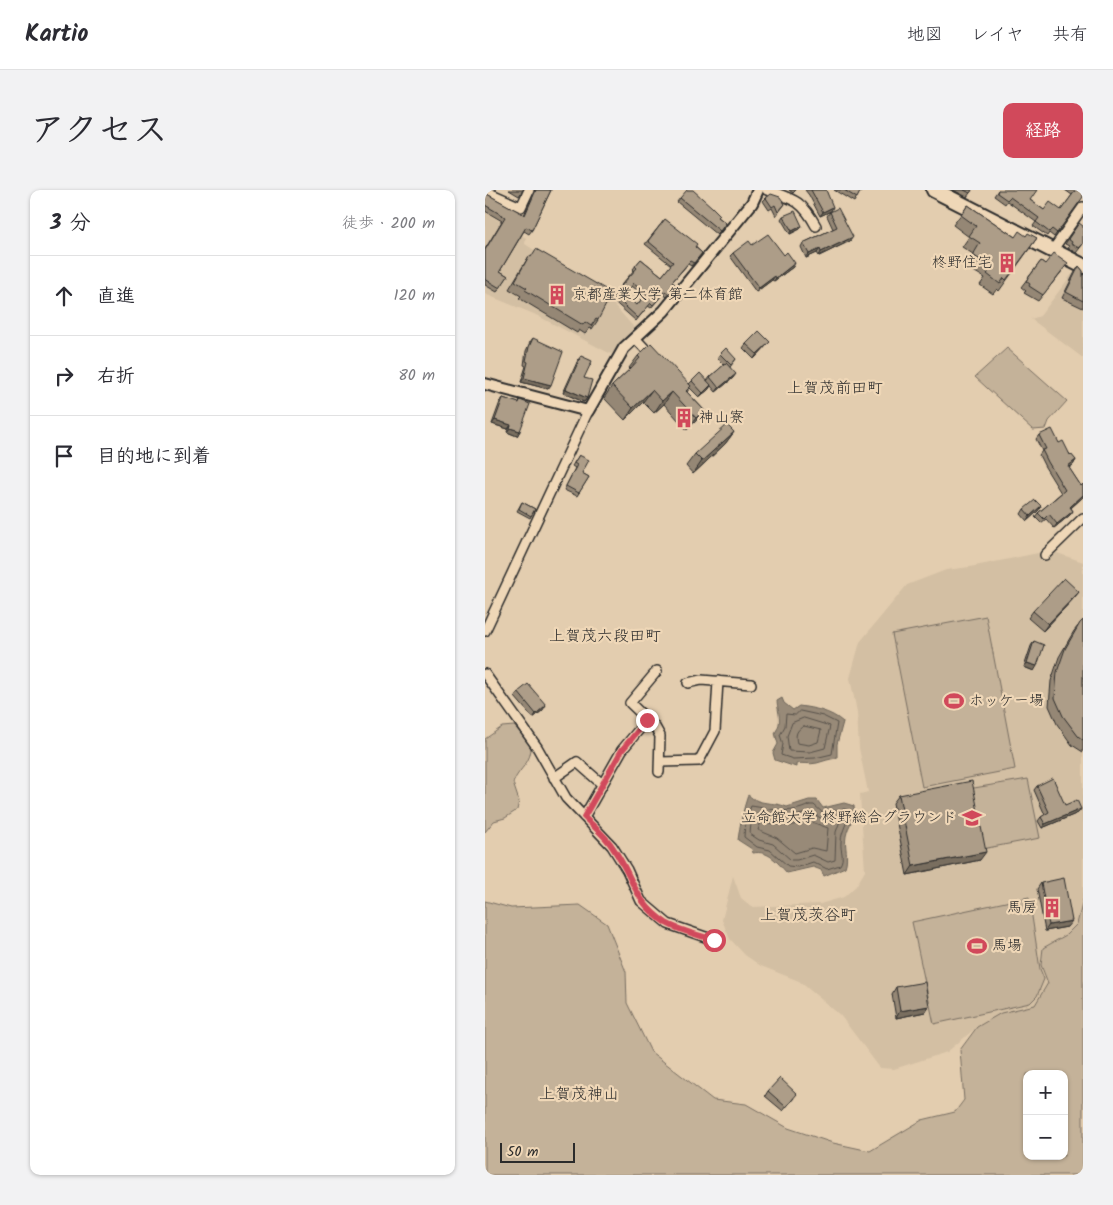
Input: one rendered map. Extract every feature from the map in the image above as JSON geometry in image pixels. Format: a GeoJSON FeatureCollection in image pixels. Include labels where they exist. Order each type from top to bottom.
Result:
{"type":"FeatureCollection","features":[{"type":"Feature","properties":{"kind":"main road"},"geometry":{"type":"LineString","coordinates":[[934,190],[1083,266]]}},
{"type":"Feature","properties":{"kind":"street"},"geometry":{"type":"LineString","coordinates":[[485,191],[521,207],[529,190]]}},
{"type":"Feature","properties":{"kind":"street"},"geometry":{"type":"LineString","coordinates":[[485,631],[588,411],[615,362],[624,348],[670,303],[752,203],[758,190]]}},
{"type":"Feature","properties":{"kind":"street"},"geometry":{"type":"LineString","coordinates":[[767,190],[799,202],[809,212],[816,226]]}},
{"type":"Feature","properties":{"kind":"street"},"geometry":{"type":"LineString","coordinates":[[1052,251],[1083,207]]}},
{"type":"Feature","properties":{"kind":"street"},"geometry":{"type":"LineString","coordinates":[[635,338],[660,365]]}},
{"type":"Feature","properties":{"kind":"street"},"geometry":{"type":"LineString","coordinates":[[485,384],[588,411]]}},
{"type":"Feature","properties":{"kind":"street"},"geometry":{"type":"LineString","coordinates":[[1045,555],[1083,518]]}},
{"type":"Feature","properties":{"kind":"street"},"geometry":{"type":"LineString","coordinates":[[657,671],[630,703],[660,736],[659,772]]}},
{"type":"Feature","properties":{"kind":"street"},"geometry":{"type":"LineString","coordinates":[[485,674],[537,747],[566,798],[612,846],[627,870],[641,901],[668,924],[714,940]]}},
{"type":"Feature","properties":{"kind":"street"},"geometry":{"type":"LineString","coordinates":[[688,683],[701,680],[751,684]]}},
{"type":"Feature","properties":{"kind":"street"},"geometry":{"type":"LineString","coordinates":[[660,762],[699,761],[715,731],[718,681]]}},
{"type":"Feature","properties":{"kind":"street"},"geometry":{"type":"LineString","coordinates":[[584,817],[622,750],[647,720]]}},
{"type":"Feature","properties":{"kind":"street"},"geometry":{"type":"LineString","coordinates":[[554,778],[577,762],[603,784]]}},
{"type":"Feature","properties":{"kind":"shaded area"},"geometry":{"type":"Polygon","coordinates":[[[485,212],[526,238],[525,244],[607,297],[637,331],[611,354],[534,314],[485,294],[485,212]]]}},
{"type":"Feature","properties":{"kind":"shaded area"},"geometry":{"type":"Polygon","coordinates":[[[1079,271],[1083,273],[1083,358],[1031,319],[1040,316],[1072,274],[1079,271]]]}},
{"type":"Feature","properties":{"kind":"shaded area"},"geometry":{"type":"Polygon","coordinates":[[[1007,348],[1067,401],[1049,421],[1046,429],[1033,430],[975,377],[1007,348]]]}},
{"type":"Feature","properties":{"kind":"shaded area","name":"立命館大学 柊野総合グラウンド"},"geometry":{"type":"Polygon","coordinates":[[[1043,552],[1050,555],[1057,553],[1083,562],[1083,900],[1077,924],[1066,935],[1043,948],[1041,965],[1048,983],[1035,1006],[1001,1013],[977,1027],[947,1052],[894,1069],[880,1068],[840,1015],[799,981],[761,966],[745,955],[730,939],[722,920],[733,876],[741,898],[752,907],[820,904],[844,897],[856,886],[865,871],[860,794],[868,792],[859,748],[857,712],[850,678],[860,642],[907,585],[946,570],[1043,552]]]}},
{"type":"Feature","properties":{"kind":"shaded area","name":"ホッケー場"},"geometry":{"type":"Polygon","coordinates":[[[986,616],[1015,769],[922,787],[892,634],[986,616]]]}},
{"type":"Feature","properties":{"kind":"shaded area"},"geometry":{"type":"Polygon","coordinates":[[[514,726],[531,744],[528,761],[513,783],[519,801],[517,810],[505,818],[494,821],[485,832],[485,739],[502,727],[514,726]]]}},
{"type":"Feature","properties":{"kind":"shaded area"},"geometry":{"type":"Polygon","coordinates":[[[1028,779],[1040,838],[982,849],[968,789],[1028,779]]]}},
{"type":"Feature","properties":{"kind":"shaded area","name":"馬場"},"geometry":{"type":"Polygon","coordinates":[[[1029,897],[1040,969],[1044,979],[1037,996],[1030,1003],[934,1024],[912,922],[1029,897]]]}},
{"type":"Feature","properties":{"kind":"shaded area"},"geometry":{"type":"Polygon","coordinates":[[[1083,900],[1083,1175],[485,1175],[485,901],[511,908],[580,905],[607,924],[626,972],[627,1003],[651,1052],[713,1100],[746,1104],[788,1128],[833,1143],[870,1151],[922,1120],[955,1112],[964,1100],[960,1050],[977,1027],[1001,1013],[1035,1005],[1048,983],[1041,965],[1043,948],[1066,935],[1077,924],[1083,900]]]}},
{"type":"Feature","properties":{"kind":"water"},"geometry":{"type":"Polygon","coordinates":[[[782,698],[784,703],[793,710],[799,706],[816,709],[833,715],[843,722],[837,744],[837,758],[814,764],[796,764],[796,767],[775,760],[773,753],[778,744],[775,733],[779,721],[777,701],[782,698]]]}},
{"type":"Feature","properties":{"kind":"water"},"geometry":{"type":"Polygon","coordinates":[[[748,795],[757,801],[787,807],[809,800],[817,800],[823,808],[844,803],[854,806],[853,818],[846,836],[847,859],[845,867],[824,876],[821,870],[813,867],[787,873],[768,855],[753,853],[752,849],[738,840],[748,795]]]}},
{"type":"Feature","properties":{"kind":"building"},"geometry":{"type":"Polygon","coordinates":[[[536,190],[551,190],[532,230],[526,227],[500,271],[508,276],[500,288],[485,279],[485,250],[505,217],[485,205],[485,193],[525,215],[536,190]]]}},
{"type":"Feature","properties":{"kind":"building"},"geometry":{"type":"Polygon","coordinates":[[[687,190],[693,190],[720,215],[718,217],[726,223],[720,231],[680,198],[687,190]]]}},
{"type":"Feature","properties":{"kind":"building"},"geometry":{"type":"Polygon","coordinates":[[[811,190],[826,190],[833,207],[823,212],[811,190]]]}},
{"type":"Feature","properties":{"kind":"building"},"geometry":{"type":"Polygon","coordinates":[[[844,190],[861,190],[857,198],[844,190]]]}},
{"type":"Feature","properties":{"kind":"building"},"geometry":{"type":"Polygon","coordinates":[[[998,190],[1037,190],[1030,200],[1044,210],[1050,202],[1061,210],[1074,190],[1083,190],[1083,197],[1057,233],[1052,229],[1049,232],[1036,222],[1039,218],[1010,197],[1007,200],[997,193],[998,190]]]}},
{"type":"Feature","properties":{"kind":"building"},"geometry":{"type":"Polygon","coordinates":[[[771,194],[780,197],[785,204],[778,212],[775,205],[772,207],[766,198],[771,194]]]}},
{"type":"Feature","properties":{"kind":"building"},"geometry":{"type":"Polygon","coordinates":[[[968,205],[1015,237],[1019,231],[1026,236],[1028,233],[1037,238],[1006,280],[1004,278],[1000,284],[987,274],[992,268],[973,255],[980,243],[969,236],[976,226],[961,215],[968,205]]]}},
{"type":"Feature","properties":{"kind":"building"},"geometry":{"type":"Polygon","coordinates":[[[838,208],[853,237],[821,252],[820,249],[809,254],[803,243],[837,227],[830,212],[838,208]]]}},
{"type":"Feature","properties":{"kind":"building"},"geometry":{"type":"Polygon","coordinates":[[[795,211],[802,226],[792,231],[783,216],[795,211]]]}},
{"type":"Feature","properties":{"kind":"building"},"geometry":{"type":"Polygon","coordinates":[[[665,219],[697,244],[695,247],[702,253],[694,263],[690,261],[672,282],[676,285],[669,294],[665,291],[638,318],[613,295],[637,268],[635,266],[641,259],[662,276],[673,262],[648,241],[665,219]],[[634,283],[625,295],[637,305],[647,293],[634,283]]]}},
{"type":"Feature","properties":{"kind":"building"},"geometry":{"type":"Polygon","coordinates":[[[1079,223],[1083,226],[1083,244],[1079,248],[1071,244],[1072,242],[1068,239],[1079,223]]]}},
{"type":"Feature","properties":{"kind":"building"},"geometry":{"type":"Polygon","coordinates":[[[768,234],[784,255],[787,252],[795,263],[759,288],[733,253],[749,241],[752,245],[768,234]]]}},
{"type":"Feature","properties":{"kind":"building","name":"京都産業大学 第二体育館"},"geometry":{"type":"Polygon","coordinates":[[[536,249],[612,293],[598,320],[596,319],[591,326],[585,322],[583,325],[525,290],[527,288],[515,281],[529,256],[531,257],[536,249]]]}},
{"type":"Feature","properties":{"kind":"building"},"geometry":{"type":"Polygon","coordinates":[[[1054,253],[1068,263],[1043,295],[1029,286],[1030,284],[1026,281],[1041,261],[1045,264],[1054,253]]]}},
{"type":"Feature","properties":{"kind":"building"},"geometry":{"type":"Polygon","coordinates":[[[1079,266],[1083,271],[1083,301],[1066,292],[1079,266]]]}},
{"type":"Feature","properties":{"kind":"building"},"geometry":{"type":"Polygon","coordinates":[[[759,331],[770,342],[757,354],[746,344],[759,331]]]}},
{"type":"Feature","properties":{"kind":"building"},"geometry":{"type":"Polygon","coordinates":[[[533,338],[563,352],[551,385],[524,378],[529,347],[533,338]]]}},
{"type":"Feature","properties":{"kind":"building"},"geometry":{"type":"Polygon","coordinates":[[[651,343],[691,386],[686,391],[704,410],[696,418],[672,392],[662,401],[652,390],[633,408],[612,386],[640,358],[638,356],[651,343]]]}},
{"type":"Feature","properties":{"kind":"building"},"geometry":{"type":"Polygon","coordinates":[[[726,348],[736,359],[731,365],[720,354],[726,348]]]}},
{"type":"Feature","properties":{"kind":"building"},"geometry":{"type":"Polygon","coordinates":[[[581,356],[592,361],[584,378],[592,380],[587,398],[566,389],[581,356]]]}},
{"type":"Feature","properties":{"kind":"building"},"geometry":{"type":"Polygon","coordinates":[[[726,363],[736,374],[719,388],[710,377],[726,363]]]}},
{"type":"Feature","properties":{"kind":"building"},"geometry":{"type":"Polygon","coordinates":[[[700,373],[711,385],[703,393],[692,381],[700,373]]]}},
{"type":"Feature","properties":{"kind":"building"},"geometry":{"type":"Polygon","coordinates":[[[503,398],[519,403],[520,400],[530,404],[520,431],[510,428],[511,425],[495,420],[503,398]]]}},
{"type":"Feature","properties":{"kind":"building"},"geometry":{"type":"Polygon","coordinates":[[[727,425],[734,432],[702,461],[695,454],[727,425]]]}},
{"type":"Feature","properties":{"kind":"building"},"geometry":{"type":"Polygon","coordinates":[[[1052,429],[1059,443],[1063,441],[1070,455],[1076,460],[1068,466],[1081,486],[1083,484],[1083,495],[1070,507],[1073,511],[1057,524],[1049,514],[1044,519],[1038,513],[1065,490],[1042,450],[1046,449],[1039,435],[1052,429]]]}},
{"type":"Feature","properties":{"kind":"building"},"geometry":{"type":"Polygon","coordinates":[[[579,455],[589,460],[582,473],[589,477],[579,493],[566,486],[577,465],[574,463],[579,455]]]}},
{"type":"Feature","properties":{"kind":"building"},"geometry":{"type":"Polygon","coordinates":[[[1035,500],[1041,506],[1030,516],[1024,509],[1035,500]]]}},
{"type":"Feature","properties":{"kind":"building"},"geometry":{"type":"Polygon","coordinates":[[[522,502],[535,509],[531,516],[519,509],[522,502]]]}},
{"type":"Feature","properties":{"kind":"building"},"geometry":{"type":"Polygon","coordinates":[[[1064,578],[1079,592],[1048,624],[1033,611],[1064,578]]]}},
{"type":"Feature","properties":{"kind":"building"},"geometry":{"type":"Polygon","coordinates":[[[1083,620],[1083,740],[1063,716],[1055,698],[1057,672],[1065,649],[1083,620]]]}},
{"type":"Feature","properties":{"kind":"building"},"geometry":{"type":"Polygon","coordinates":[[[1034,641],[1044,645],[1037,666],[1027,663],[1034,641]]]}},
{"type":"Feature","properties":{"kind":"building"},"geometry":{"type":"Polygon","coordinates":[[[528,684],[546,705],[536,714],[518,692],[528,684]]]}},
{"type":"Feature","properties":{"kind":"building"},"geometry":{"type":"Polygon","coordinates":[[[1053,778],[1065,805],[1077,800],[1081,809],[1045,824],[1041,817],[1049,812],[1037,786],[1053,778]]]}},
{"type":"Feature","properties":{"kind":"building"},"geometry":{"type":"Polygon","coordinates":[[[972,781],[986,852],[913,866],[899,795],[972,781]]]}},
{"type":"Feature","properties":{"kind":"building","name":"馬房"},"geometry":{"type":"Polygon","coordinates":[[[1064,878],[1072,921],[1049,925],[1041,883],[1064,878]]]}},
{"type":"Feature","properties":{"kind":"building"},"geometry":{"type":"Polygon","coordinates":[[[925,982],[929,1006],[900,1011],[896,987],[925,982]]]}},
{"type":"Feature","properties":{"kind":"building"},"geometry":{"type":"Polygon","coordinates":[[[780,1078],[797,1094],[786,1107],[768,1091],[780,1078]]]}},
{"type":"Feature","properties":{"kind":"place","name":"柊野住宅"},"geometry":{"type":"Point","coordinates":[1007,263]}},
{"type":"Feature","properties":{"kind":"place","name":"京都産業大学 第二体育館"},"geometry":{"type":"Point","coordinates":[557,295]}},
{"type":"Feature","properties":{"kind":"place","name":"神山寮"},"geometry":{"type":"Point","coordinates":[684,418]}},
{"type":"Feature","properties":{"kind":"place","name":"ホッケー場"},"geometry":{"type":"Point","coordinates":[954,701]}},
{"type":"Feature","properties":{"kind":"place","name":"立命館大学 柊野総合グラウンド"},"geometry":{"type":"Point","coordinates":[972,818]}},
{"type":"Feature","properties":{"kind":"place","name":"馬房"},"geometry":{"type":"Point","coordinates":[1052,908]}},
{"type":"Feature","properties":{"kind":"place","name":"馬場"},"geometry":{"type":"Point","coordinates":[977,946]}},
{"type":"Feature","properties":{"kind":"district","name":"上賀茂前田町"},"geometry":{"type":"Point","coordinates":[835,388]}},
{"type":"Feature","properties":{"kind":"district","name":"上賀茂六段田町"},"geometry":{"type":"Point","coordinates":[605,636]}},
{"type":"Feature","properties":{"kind":"district","name":"上賀茂茨谷町"},"geometry":{"type":"Point","coordinates":[808,915]}},
{"type":"Feature","properties":{"kind":"district","name":"上賀茂神山"},"geometry":{"type":"Point","coordinates":[579,1094]}},
{"type":"Feature","properties":{"kind":"route"},"geometry":{"type":"LineString","coordinates":[[647,720],[622,750],[584,817],[612,846],[627,870],[641,901],[651,911],[668,924],[714,940]]}}]}
